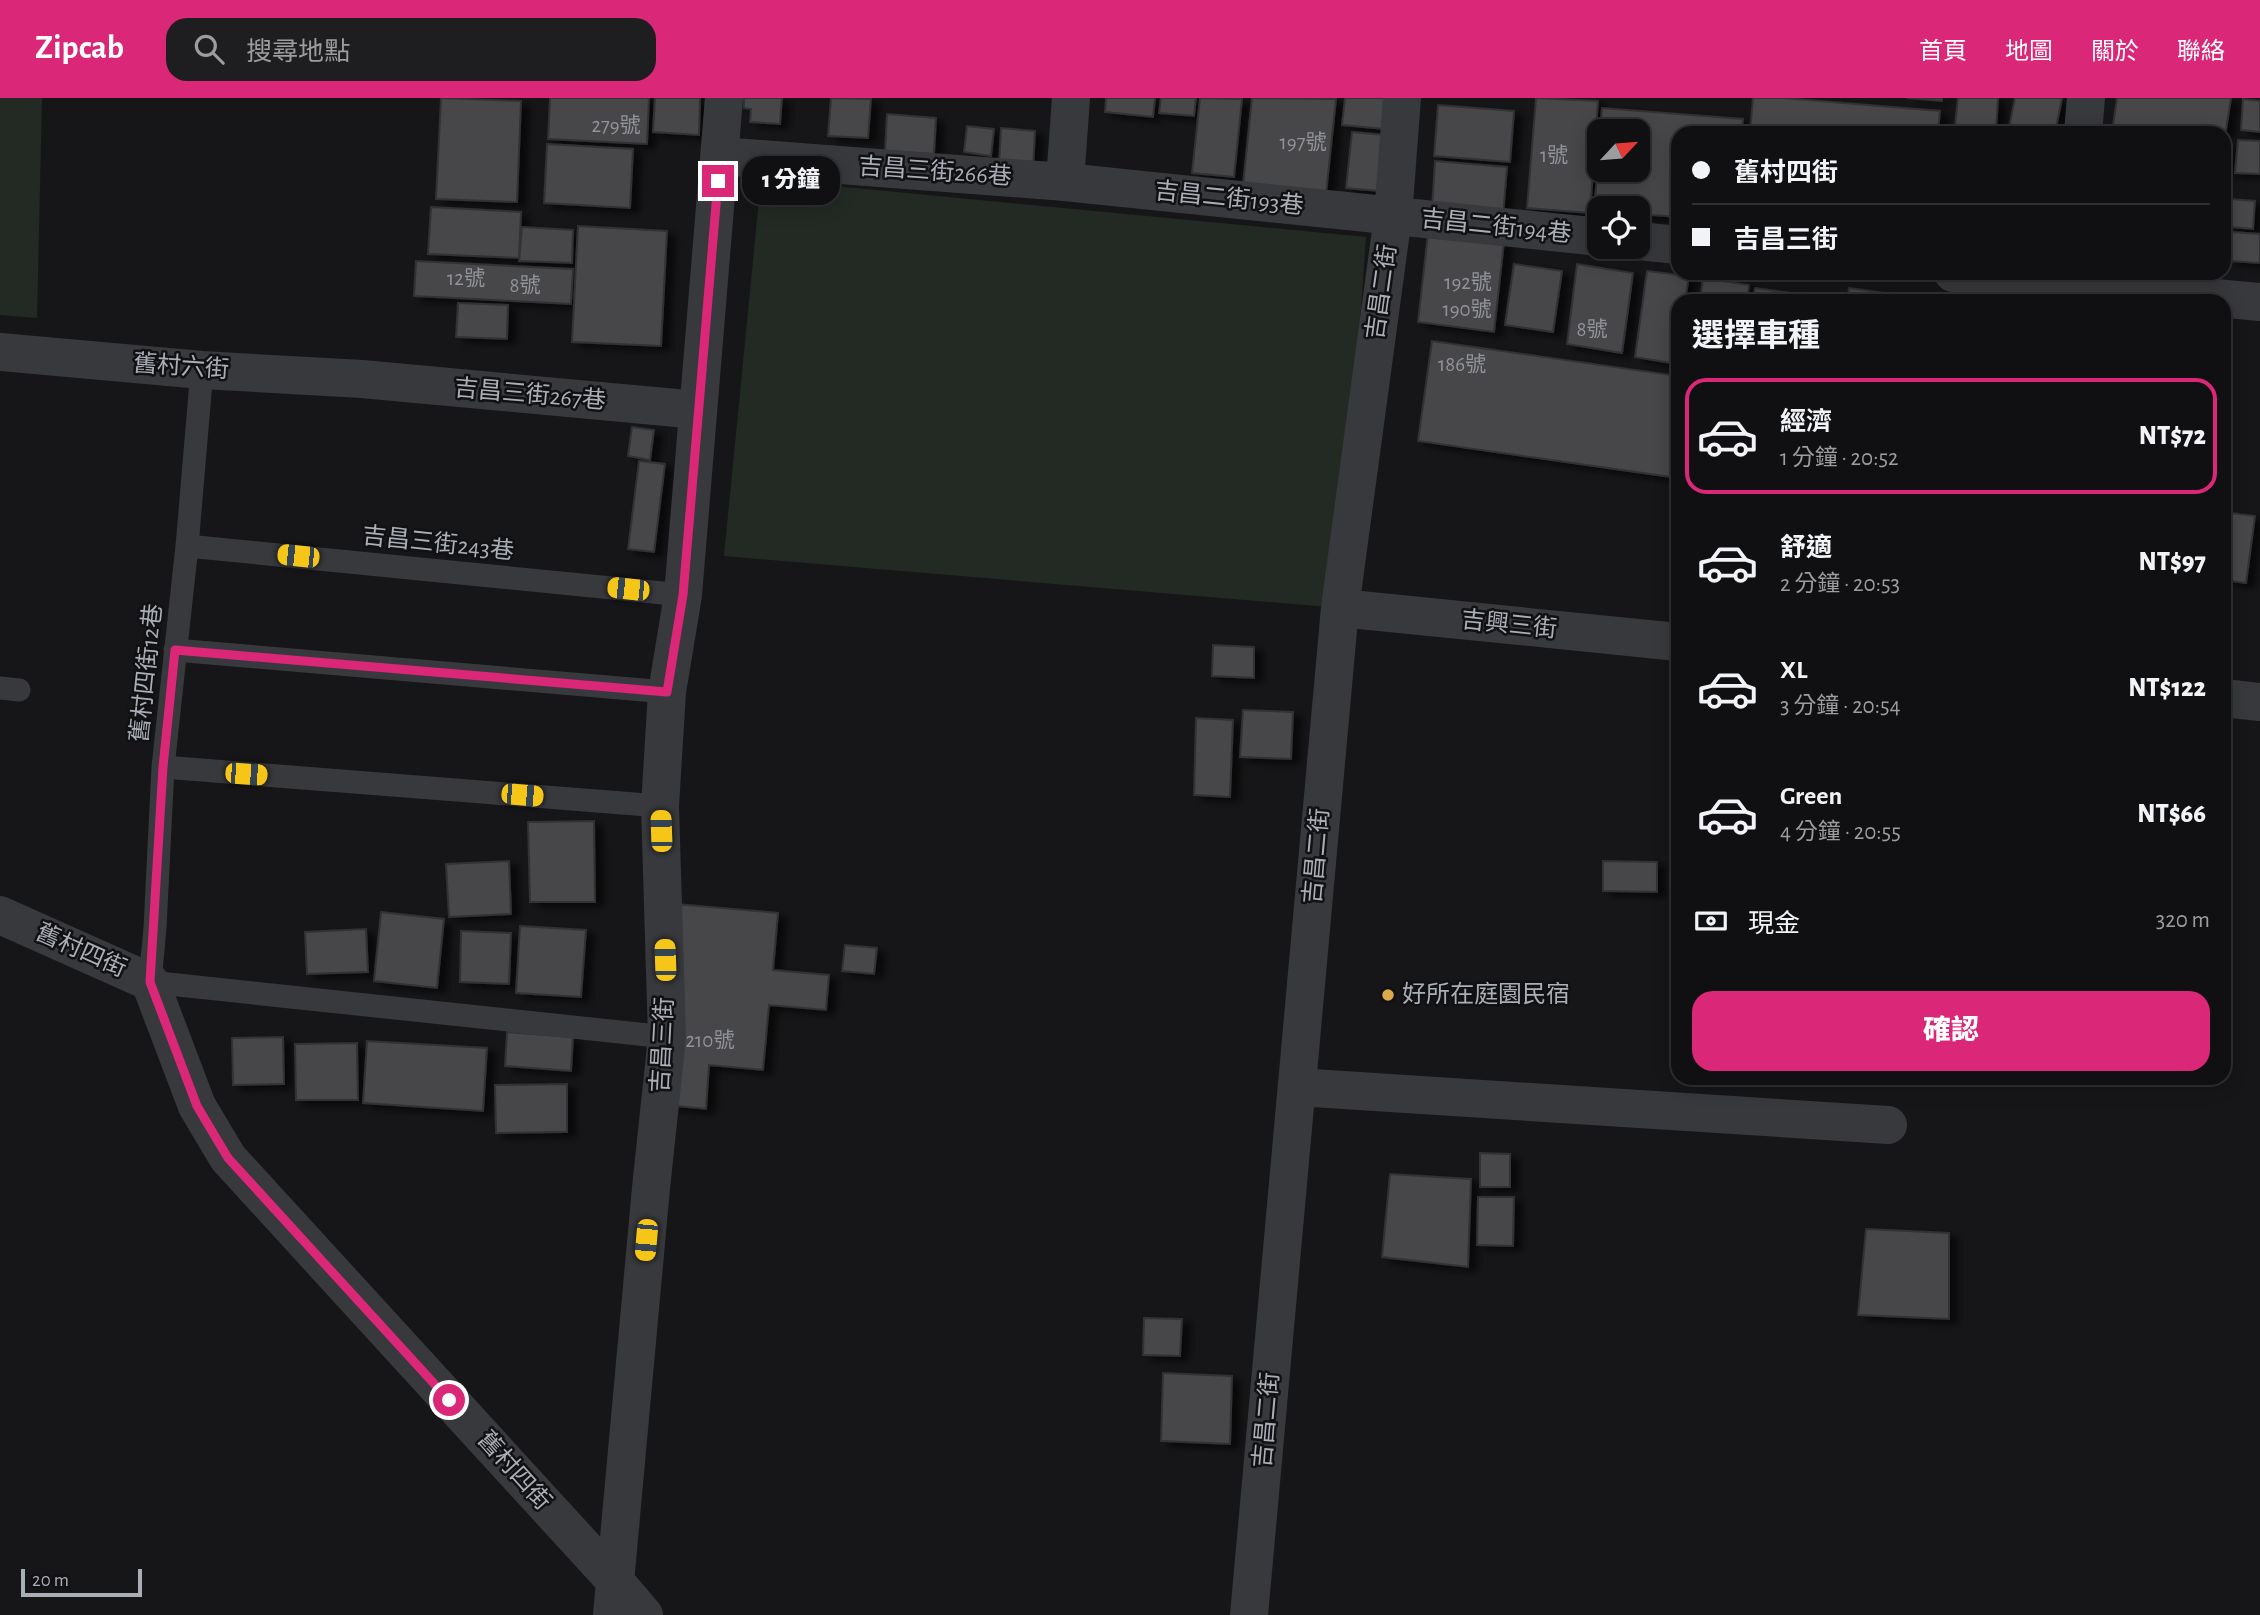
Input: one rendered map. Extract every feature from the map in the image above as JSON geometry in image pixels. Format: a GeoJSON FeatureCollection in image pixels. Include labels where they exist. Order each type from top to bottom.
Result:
{"type":"FeatureCollection","features":[{"type":"Feature","properties":{"kind":"street","name":"吉昌三街"},"geometry":{"type":"LineString","coordinates":[[614,1598],[667,1037],[660,806],[667,692],[683,595],[724,98]]}},
{"type":"Feature","properties":{"kind":"street"},"geometry":{"type":"LineString","coordinates":[[1065,181],[1071,98]]}},
{"type":"Feature","properties":{"kind":"street","name":"吉昌二街"},"geometry":{"type":"LineString","coordinates":[[1249,1615],[1340,608],[1393,216],[1402,98]]}},
{"type":"Feature","properties":{"kind":"street"},"geometry":{"type":"LineString","coordinates":[[2083,126],[2085,98]]}},
{"type":"Feature","properties":{"kind":"street","name":"吉昌三街266巷"},"geometry":{"type":"LineString","coordinates":[[720,156],[1065,181]]}},
{"type":"Feature","properties":{"kind":"street","name":"吉昌二街193巷"},"geometry":{"type":"LineString","coordinates":[[1065,181],[1393,216]]}},
{"type":"Feature","properties":{"kind":"street","name":"吉昌二街194巷"},"geometry":{"type":"LineString","coordinates":[[1393,216],[1587,236]]}},
{"type":"Feature","properties":{"kind":"street"},"geometry":{"type":"LineString","coordinates":[[1650,242],[1671,244]]}},
{"type":"Feature","properties":{"kind":"street"},"geometry":{"type":"LineString","coordinates":[[2017,280],[2166,294]]}},
{"type":"Feature","properties":{"kind":"street"},"geometry":{"type":"LineString","coordinates":[[2231,300],[2260,302]]}},
{"type":"Feature","properties":{"kind":"street","name":"舊村六街"},"geometry":{"type":"LineString","coordinates":[[0,352],[202,370],[362,379]]}},
{"type":"Feature","properties":{"kind":"street","name":"吉昌三街267巷"},"geometry":{"type":"LineString","coordinates":[[362,379],[698,410]]}},
{"type":"Feature","properties":{"kind":"street","name":"吉興三街"},"geometry":{"type":"LineString","coordinates":[[1340,608],[1671,641]]}},
{"type":"Feature","properties":{"kind":"street"},"geometry":{"type":"LineString","coordinates":[[2231,699],[2260,702]]}},
{"type":"Feature","properties":{"kind":"street","name":"舊村四街"},"geometry":{"type":"LineString","coordinates":[[0,915],[150,982],[197,1106],[228,1158],[614,1598],[644,1615]]}},
{"type":"Feature","properties":{"kind":"street"},"geometry":{"type":"LineString","coordinates":[[1297,1087],[1888,1125]]}},
{"type":"Feature","properties":{"kind":"lane","name":"舊村四街12巷"},"geometry":{"type":"LineString","coordinates":[[150,982],[163,767],[187,546],[202,370]]}},
{"type":"Feature","properties":{"kind":"lane","name":"吉昌三街243巷"},"geometry":{"type":"LineString","coordinates":[[187,546],[683,595]]}},
{"type":"Feature","properties":{"kind":"lane"},"geometry":{"type":"LineString","coordinates":[[175,650],[667,692]]}},
{"type":"Feature","properties":{"kind":"lane"},"geometry":{"type":"LineString","coordinates":[[163,767],[660,806]]}},
{"type":"Feature","properties":{"kind":"lane"},"geometry":{"type":"LineString","coordinates":[[150,982],[667,1037]]}},
{"type":"Feature","properties":{"kind":"shaded area"},"geometry":{"type":"Polygon","coordinates":[[[0,98],[42,98],[37,318],[0,315],[0,98]]]}},
{"type":"Feature","properties":{"kind":"shaded area"},"geometry":{"type":"Polygon","coordinates":[[[761,179],[1366,237],[1340,608],[724,556],[761,179]]]}},
{"type":"Feature","properties":{"kind":"building"},"geometry":{"type":"Polygon","coordinates":[[[441,98],[521,101],[517,202],[436,199],[441,98]]]}},
{"type":"Feature","properties":{"kind":"building"},"geometry":{"type":"Polygon","coordinates":[[[550,98],[649,98],[647,144],[548,139],[550,98]]]}},
{"type":"Feature","properties":{"kind":"building"},"geometry":{"type":"Polygon","coordinates":[[[655,98],[700,98],[699,135],[653,132],[655,98]]]}},
{"type":"Feature","properties":{"kind":"building"},"geometry":{"type":"Polygon","coordinates":[[[744,98],[782,98],[780,124],[750,122],[751,109],[744,108],[744,98]]]}},
{"type":"Feature","properties":{"kind":"building"},"geometry":{"type":"Polygon","coordinates":[[[831,98],[871,99],[868,138],[828,136],[831,98]]]}},
{"type":"Feature","properties":{"kind":"building"},"geometry":{"type":"Polygon","coordinates":[[[1106,98],[1155,98],[1153,117],[1105,112],[1106,98]]]}},
{"type":"Feature","properties":{"kind":"building"},"geometry":{"type":"Polygon","coordinates":[[[1161,98],[1196,98],[1194,116],[1159,113],[1161,98]]]}},
{"type":"Feature","properties":{"kind":"building"},"geometry":{"type":"Polygon","coordinates":[[[1200,98],[1242,99],[1234,177],[1192,173],[1200,98]]]}},
{"type":"Feature","properties":{"kind":"building"},"geometry":{"type":"Polygon","coordinates":[[[1252,98],[1336,99],[1326,194],[1243,185],[1252,98]]]}},
{"type":"Feature","properties":{"kind":"building"},"geometry":{"type":"Polygon","coordinates":[[[1345,98],[1387,98],[1384,129],[1342,125],[1345,98]]]}},
{"type":"Feature","properties":{"kind":"building"},"geometry":{"type":"Polygon","coordinates":[[[1536,98],[1598,101],[1597,119],[1587,119],[1587,182],[1592,182],[1591,196],[1587,196],[1587,213],[1527,208],[1536,98]]]}},
{"type":"Feature","properties":{"kind":"building"},"geometry":{"type":"Polygon","coordinates":[[[1753,98],[1784,98],[1940,111],[1939,126],[1751,126],[1753,98]]]}},
{"type":"Feature","properties":{"kind":"building"},"geometry":{"type":"Polygon","coordinates":[[[1907,98],[1942,98],[1942,101],[1907,98]]]}},
{"type":"Feature","properties":{"kind":"building"},"geometry":{"type":"Polygon","coordinates":[[[1958,98],[1998,98],[1996,126],[1955,126],[1958,98]]]}},
{"type":"Feature","properties":{"kind":"building"},"geometry":{"type":"Polygon","coordinates":[[[2015,98],[2062,98],[2056,126],[2009,126],[2015,98]]]}},
{"type":"Feature","properties":{"kind":"building"},"geometry":{"type":"Polygon","coordinates":[[[2117,98],[2231,98],[2227,126],[2113,126],[2117,98]]]}},
{"type":"Feature","properties":{"kind":"building"},"geometry":{"type":"Polygon","coordinates":[[[2243,99],[2260,101],[2260,132],[2241,130],[2243,99]]]}},
{"type":"Feature","properties":{"kind":"building"},"geometry":{"type":"Polygon","coordinates":[[[1438,105],[1514,111],[1510,162],[1434,156],[1438,105]]]}},
{"type":"Feature","properties":{"kind":"building"},"geometry":{"type":"Polygon","coordinates":[[[1602,108],[1743,119],[1742,126],[1671,126],[1671,216],[1650,215],[1650,196],[1595,196],[1597,182],[1650,182],[1650,119],[1601,119],[1602,108]]]}},
{"type":"Feature","properties":{"kind":"building"},"geometry":{"type":"Polygon","coordinates":[[[887,114],[936,118],[934,154],[885,151],[887,114]]]}},
{"type":"Feature","properties":{"kind":"building"},"geometry":{"type":"Polygon","coordinates":[[[967,126],[994,129],[991,156],[964,152],[967,126]]]}},
{"type":"Feature","properties":{"kind":"building"},"geometry":{"type":"Polygon","coordinates":[[[1001,128],[1035,131],[1033,168],[999,166],[1001,128]]]}},
{"type":"Feature","properties":{"kind":"building"},"geometry":{"type":"Polygon","coordinates":[[[1352,132],[1385,135],[1379,191],[1346,188],[1352,132]]]}},
{"type":"Feature","properties":{"kind":"building"},"geometry":{"type":"Polygon","coordinates":[[[2238,140],[2260,141],[2260,174],[2235,173],[2238,140]]]}},
{"type":"Feature","properties":{"kind":"building"},"geometry":{"type":"Polygon","coordinates":[[[547,144],[633,149],[630,208],[544,203],[547,144]]]}},
{"type":"Feature","properties":{"kind":"building"},"geometry":{"type":"Polygon","coordinates":[[[1435,161],[1507,167],[1503,215],[1432,208],[1435,161]]]}},
{"type":"Feature","properties":{"kind":"building"},"geometry":{"type":"Polygon","coordinates":[[[2231,199],[2255,201],[2253,229],[2231,227],[2231,199]]]}},
{"type":"Feature","properties":{"kind":"building"},"geometry":{"type":"Polygon","coordinates":[[[431,207],[521,212],[519,258],[428,254],[431,207]]]}},
{"type":"Feature","properties":{"kind":"building"},"geometry":{"type":"Polygon","coordinates":[[[578,226],[667,231],[661,346],[572,342],[578,226]]]}},
{"type":"Feature","properties":{"kind":"building"},"geometry":{"type":"Polygon","coordinates":[[[522,227],[573,230],[572,263],[519,261],[522,227]]]}},
{"type":"Feature","properties":{"kind":"building"},"geometry":{"type":"Polygon","coordinates":[[[2232,232],[2260,234],[2260,263],[2231,261],[2232,232]]]}},
{"type":"Feature","properties":{"kind":"building"},"geometry":{"type":"Polygon","coordinates":[[[1428,233],[1504,242],[1494,332],[1418,322],[1428,233]]]}},
{"type":"Feature","properties":{"kind":"building"},"geometry":{"type":"Polygon","coordinates":[[[416,261],[573,269],[571,304],[414,296],[416,261]]]}},
{"type":"Feature","properties":{"kind":"building"},"geometry":{"type":"Polygon","coordinates":[[[1514,264],[1562,271],[1553,332],[1505,325],[1514,264]]]}},
{"type":"Feature","properties":{"kind":"building"},"geometry":{"type":"Polygon","coordinates":[[[1577,264],[1633,273],[1622,353],[1567,344],[1577,264]]]}},
{"type":"Feature","properties":{"kind":"building"},"geometry":{"type":"Polygon","coordinates":[[[1647,271],[1671,274],[1671,280],[1688,280],[1686,294],[1671,294],[1671,363],[1635,357],[1647,271]]]}},
{"type":"Feature","properties":{"kind":"building"},"geometry":{"type":"Polygon","coordinates":[[[1703,280],[1749,285],[1748,294],[1701,294],[1703,280]]]}},
{"type":"Feature","properties":{"kind":"building"},"geometry":{"type":"Polygon","coordinates":[[[1755,288],[1799,294],[1754,294],[1755,288]]]}},
{"type":"Feature","properties":{"kind":"building"},"geometry":{"type":"Polygon","coordinates":[[[1849,288],[1885,293],[1885,294],[1848,294],[1849,288]]]}},
{"type":"Feature","properties":{"kind":"building"},"geometry":{"type":"Polygon","coordinates":[[[458,303],[508,305],[507,339],[456,337],[458,303]]]}},
{"type":"Feature","properties":{"kind":"building"},"geometry":{"type":"Polygon","coordinates":[[[1432,341],[1671,375],[1671,477],[1418,441],[1432,341]]]}},
{"type":"Feature","properties":{"kind":"building"},"geometry":{"type":"Polygon","coordinates":[[[632,427],[654,430],[650,460],[628,456],[632,427]]]}},
{"type":"Feature","properties":{"kind":"building"},"geometry":{"type":"Polygon","coordinates":[[[639,461],[665,464],[654,552],[628,549],[639,461]]]}},
{"type":"Feature","properties":{"kind":"building"},"geometry":{"type":"Polygon","coordinates":[[[2231,513],[2255,516],[2246,583],[2231,581],[2231,513]]]}},
{"type":"Feature","properties":{"kind":"building"},"geometry":{"type":"Polygon","coordinates":[[[1213,645],[1254,647],[1254,678],[1212,676],[1213,645]]]}},
{"type":"Feature","properties":{"kind":"building"},"geometry":{"type":"Polygon","coordinates":[[[1243,710],[1293,712],[1291,759],[1240,757],[1243,710]]]}},
{"type":"Feature","properties":{"kind":"building"},"geometry":{"type":"Polygon","coordinates":[[[1196,718],[1233,720],[1230,797],[1194,795],[1196,718]]]}},
{"type":"Feature","properties":{"kind":"building"},"geometry":{"type":"Polygon","coordinates":[[[594,821],[595,902],[530,902],[528,822],[594,821]]]}},
{"type":"Feature","properties":{"kind":"building"},"geometry":{"type":"Polygon","coordinates":[[[509,861],[511,914],[449,917],[446,864],[509,861]]]}},
{"type":"Feature","properties":{"kind":"building"},"geometry":{"type":"Polygon","coordinates":[[[1603,861],[1657,862],[1657,892],[1603,891],[1603,861]]]}},
{"type":"Feature","properties":{"kind":"building"},"geometry":{"type":"Polygon","coordinates":[[[676,904],[778,913],[773,970],[829,975],[826,1010],[769,1005],[763,1070],[709,1065],[706,1109],[658,1104],[676,904]]]}},
{"type":"Feature","properties":{"kind":"building"},"geometry":{"type":"Polygon","coordinates":[[[381,912],[444,919],[437,988],[374,981],[381,912]]]}},
{"type":"Feature","properties":{"kind":"building"},"geometry":{"type":"Polygon","coordinates":[[[520,926],[586,930],[581,997],[516,993],[520,926]]]}},
{"type":"Feature","properties":{"kind":"building"},"geometry":{"type":"Polygon","coordinates":[[[366,929],[368,972],[307,974],[305,932],[366,929]]]}},
{"type":"Feature","properties":{"kind":"building"},"geometry":{"type":"Polygon","coordinates":[[[461,931],[511,933],[509,984],[460,982],[461,931]]]}},
{"type":"Feature","properties":{"kind":"building"},"geometry":{"type":"Polygon","coordinates":[[[845,945],[877,948],[874,974],[842,971],[845,945]]]}},
{"type":"Feature","properties":{"kind":"building"},"geometry":{"type":"Polygon","coordinates":[[[507,1032],[573,1037],[571,1071],[505,1066],[507,1032]]]}},
{"type":"Feature","properties":{"kind":"building"},"geometry":{"type":"Polygon","coordinates":[[[283,1037],[284,1084],[233,1085],[232,1038],[283,1037]]]}},
{"type":"Feature","properties":{"kind":"building"},"geometry":{"type":"Polygon","coordinates":[[[367,1041],[487,1048],[483,1111],[363,1103],[367,1041]]]}},
{"type":"Feature","properties":{"kind":"building"},"geometry":{"type":"Polygon","coordinates":[[[357,1043],[358,1100],[296,1100],[295,1044],[357,1043]]]}},
{"type":"Feature","properties":{"kind":"building"},"geometry":{"type":"Polygon","coordinates":[[[567,1084],[567,1132],[496,1133],[495,1085],[567,1084]]]}},
{"type":"Feature","properties":{"kind":"building"},"geometry":{"type":"Polygon","coordinates":[[[1480,1153],[1510,1154],[1510,1187],[1480,1187],[1480,1153]]]}},
{"type":"Feature","properties":{"kind":"building"},"geometry":{"type":"Polygon","coordinates":[[[1390,1174],[1471,1179],[1468,1267],[1382,1257],[1390,1174]]]}},
{"type":"Feature","properties":{"kind":"building"},"geometry":{"type":"Polygon","coordinates":[[[1478,1197],[1514,1197],[1513,1246],[1477,1245],[1478,1197]]]}},
{"type":"Feature","properties":{"kind":"building"},"geometry":{"type":"Polygon","coordinates":[[[1866,1229],[1949,1233],[1949,1319],[1858,1315],[1866,1229]]]}},
{"type":"Feature","properties":{"kind":"building"},"geometry":{"type":"Polygon","coordinates":[[[1144,1318],[1182,1319],[1180,1356],[1143,1355],[1144,1318]]]}},
{"type":"Feature","properties":{"kind":"building"},"geometry":{"type":"Polygon","coordinates":[[[1163,1373],[1232,1376],[1230,1444],[1161,1441],[1163,1373]]]}},
{"type":"Feature","properties":{"kind":"place","name":"好所在庭園民宿"},"geometry":{"type":"Point","coordinates":[1388,995]}},
{"type":"Feature","properties":{"kind":"route"},"geometry":{"type":"LineString","coordinates":[[449,1400],[228,1158],[197,1106],[150,982],[163,767],[175,650],[667,692],[683,595],[718,181]]}}]}
